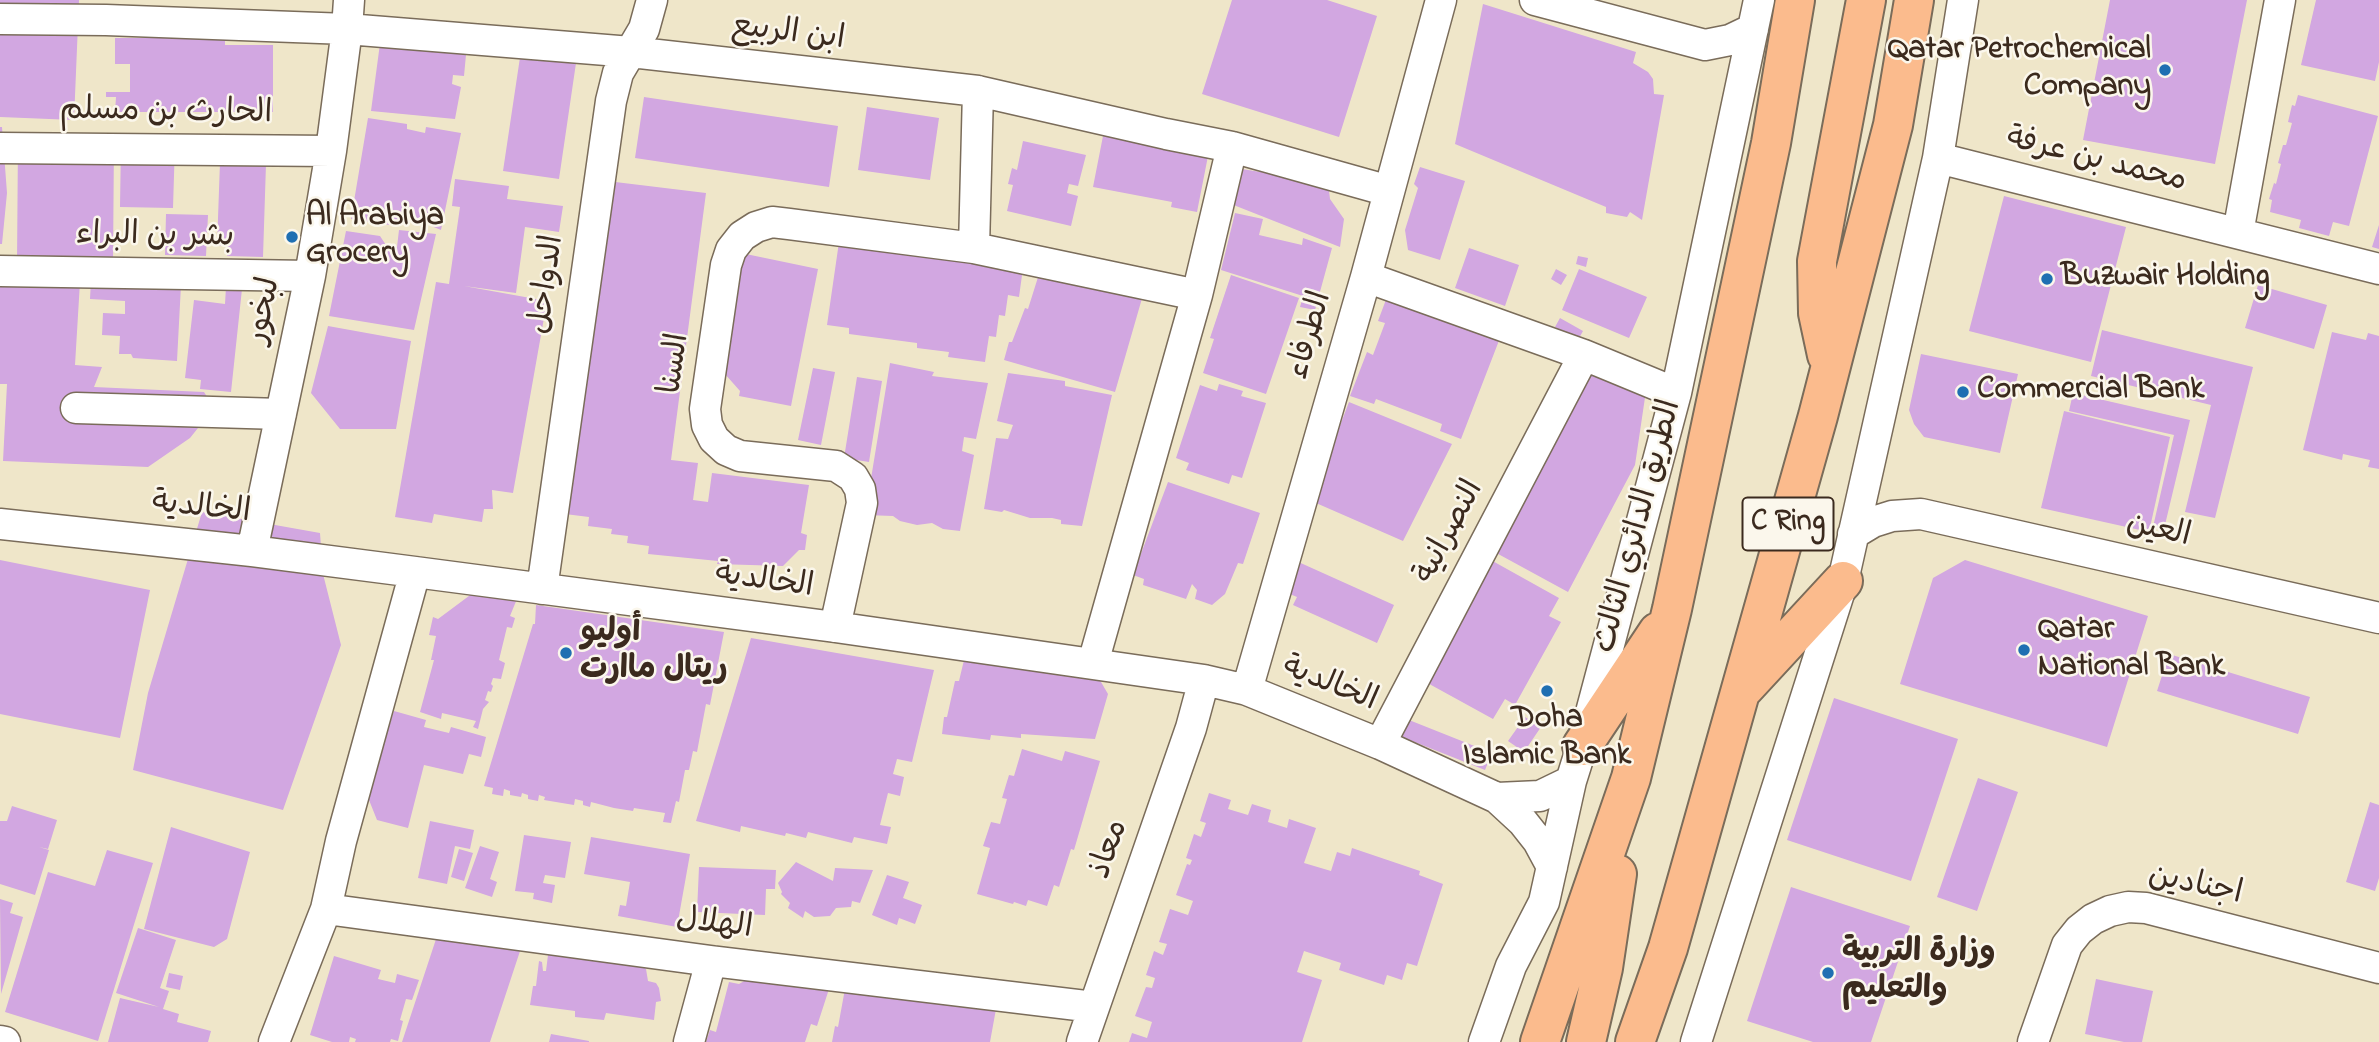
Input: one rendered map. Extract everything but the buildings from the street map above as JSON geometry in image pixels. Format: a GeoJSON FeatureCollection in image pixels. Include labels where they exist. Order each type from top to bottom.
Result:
{"type":"FeatureCollection","features":[{"type":"Feature","properties":{"kind":"highway","name":"الطريق الدائري الثالث"},"geometry":{"type":"LineString","coordinates":[[1540,1042],[1631,778],[1672,610],[1771,143],[1795,0]]}},
{"type":"Feature","properties":{"kind":"highway"},"geometry":{"type":"LineString","coordinates":[[1830,364],[1818,313],[1817,261],[1866,0]]}},
{"type":"Feature","properties":{"kind":"highway","name":"C Ring"},"geometry":{"type":"LineString","coordinates":[[1635,1042],[1668,948],[1818,416],[1893,125],[1913,0]]}},
{"type":"Feature","properties":{"kind":"highway"},"geometry":{"type":"LineString","coordinates":[[1741,692],[1843,581]]}},
{"type":"Feature","properties":{"kind":"highway"},"geometry":{"type":"LineString","coordinates":[[1576,763],[1672,610]]}},
{"type":"Feature","properties":{"kind":"highway"},"geometry":{"type":"LineString","coordinates":[[1586,1042],[1603,968],[1631,778]]}},
{"type":"Feature","properties":{"kind":"street","name":"الدواخل"},"geometry":{"type":"LineString","coordinates":[[542,589],[611,101],[618,73],[644,29],[652,0]]}},
{"type":"Feature","properties":{"kind":"street","name":"الطرفاء"},"geometry":{"type":"LineString","coordinates":[[1247,690],[1366,277],[1441,0]]}},
{"type":"Feature","properties":{"kind":"street"},"geometry":{"type":"LineString","coordinates":[[1535,0],[1705,45],[1730,40],[1753,29]]}},
{"type":"Feature","properties":{"kind":"street","name":"الطريق الدائري الثالث"},"geometry":{"type":"LineString","coordinates":[[1484,1042],[1511,966],[1544,902],[1576,763],[1676,393],[1759,0]]}},
{"type":"Feature","properties":{"kind":"street"},"geometry":{"type":"LineString","coordinates":[[1696,1042],[1843,581],[1938,158],[1963,0]]}},
{"type":"Feature","properties":{"kind":"street"},"geometry":{"type":"LineString","coordinates":[[2238,233],[2280,0]]}},
{"type":"Feature","properties":{"kind":"street","name":"ابن الربيع"},"geometry":{"type":"LineString","coordinates":[[0,19],[106,20],[348,14],[631,52],[978,91],[1232,147],[1389,191]]}},
{"type":"Feature","properties":{"kind":"street","name":"لبخور"},"geometry":{"type":"LineString","coordinates":[[252,551],[310,276],[331,151],[348,14]]}},
{"type":"Feature","properties":{"kind":"street"},"geometry":{"type":"LineString","coordinates":[[1705,45],[1724,66],[1771,143]]}},
{"type":"Feature","properties":{"kind":"street"},"geometry":{"type":"LineString","coordinates":[[974,248],[978,91]]}},
{"type":"Feature","properties":{"kind":"street"},"geometry":{"type":"LineString","coordinates":[[1093,663],[1197,295],[1232,147]]}},
{"type":"Feature","properties":{"kind":"street","name":"الحارث بن مسلم"},"geometry":{"type":"LineString","coordinates":[[0,148],[331,151]]}},
{"type":"Feature","properties":{"kind":"street","name":"محمد بن عرفة"},"geometry":{"type":"LineString","coordinates":[[1938,158],[2379,269]]}},
{"type":"Feature","properties":{"kind":"street","name":"السنا"},"geometry":{"type":"LineString","coordinates":[[835,627],[862,503],[860,489],[853,477],[836,466],[740,456],[720,444],[707,425],[705,409],[726,265],[731,250],[742,236],[756,226],[772,222],[974,248],[1197,295]]}},
{"type":"Feature","properties":{"kind":"street","name":"بشر بن البراء"},"geometry":{"type":"LineString","coordinates":[[0,271],[310,276]]}},
{"type":"Feature","properties":{"kind":"street"},"geometry":{"type":"LineString","coordinates":[[1366,277],[1584,355],[1676,393]]}},
{"type":"Feature","properties":{"kind":"street","name":"النصرانية"},"geometry":{"type":"LineString","coordinates":[[1380,744],[1584,355]]}},
{"type":"Feature","properties":{"kind":"street"},"geometry":{"type":"LineString","coordinates":[[76,408],[281,414]]}},
{"type":"Feature","properties":{"kind":"street","name":"العين"},"geometry":{"type":"LineString","coordinates":[[1866,472],[1882,489],[1921,514]]}},
{"type":"Feature","properties":{"kind":"street","name":"العين"},"geometry":{"type":"LineString","coordinates":[[1853,534],[1873,522],[1892,516],[1921,514],[2379,618]]}},
{"type":"Feature","properties":{"kind":"street","name":"الخالدية"},"geometry":{"type":"LineString","coordinates":[[0,524],[252,551],[415,572],[835,627],[1204,680],[1247,690],[1380,744],[1497,798],[1523,822],[1538,841],[1552,867]]}},
{"type":"Feature","properties":{"kind":"street"},"geometry":{"type":"LineString","coordinates":[[274,1042],[326,909],[341,841],[415,572]]}},
{"type":"Feature","properties":{"kind":"street","name":"معاذ"},"geometry":{"type":"LineString","coordinates":[[1082,1042],[1191,728],[1204,680]]}},
{"type":"Feature","properties":{"kind":"street","name":"الخالدية"},"geometry":{"type":"LineString","coordinates":[[1497,798],[1540,796],[1576,763]]}},
{"type":"Feature","properties":{"kind":"street","name":"اجنادين"},"geometry":{"type":"LineString","coordinates":[[2033,1042],[2067,945],[2086,924],[2109,911],[2127,907],[2146,908],[2379,968]]}},
{"type":"Feature","properties":{"kind":"street","name":"الهلال"},"geometry":{"type":"LineString","coordinates":[[326,909],[711,961],[1094,1007]]}},
{"type":"Feature","properties":{"kind":"street"},"geometry":{"type":"LineString","coordinates":[[689,1042],[711,961]]}},
{"type":"Feature","properties":{"kind":"street"},"geometry":{"type":"LineString","coordinates":[[0,1041],[5,1042]]}},
{"type":"Feature","properties":{"kind":"place","name":"Qatar Petrochemical Company"},"geometry":{"type":"Point","coordinates":[2165,70]}},
{"type":"Feature","properties":{"kind":"place","name":"Al Arabiya Grocery"},"geometry":{"type":"Point","coordinates":[292,237]}},
{"type":"Feature","properties":{"kind":"place","name":"Buzwair Holding"},"geometry":{"type":"Point","coordinates":[2047,279]}},
{"type":"Feature","properties":{"kind":"place","name":"Commercial Bank"},"geometry":{"type":"Point","coordinates":[1963,392]}},
{"type":"Feature","properties":{"kind":"place","name":"Qatar National Bank"},"geometry":{"type":"Point","coordinates":[2024,650]}},
{"type":"Feature","properties":{"kind":"place","name":"أوليو ريتال ماارت"},"geometry":{"type":"Point","coordinates":[566,653]}},
{"type":"Feature","properties":{"kind":"place","name":"Doha Islamic Bank"},"geometry":{"type":"Point","coordinates":[1547,691]}},
{"type":"Feature","properties":{"kind":"place","name":"وزارة التربية والتعليم"},"geometry":{"type":"Point","coordinates":[1828,973]}}]}
